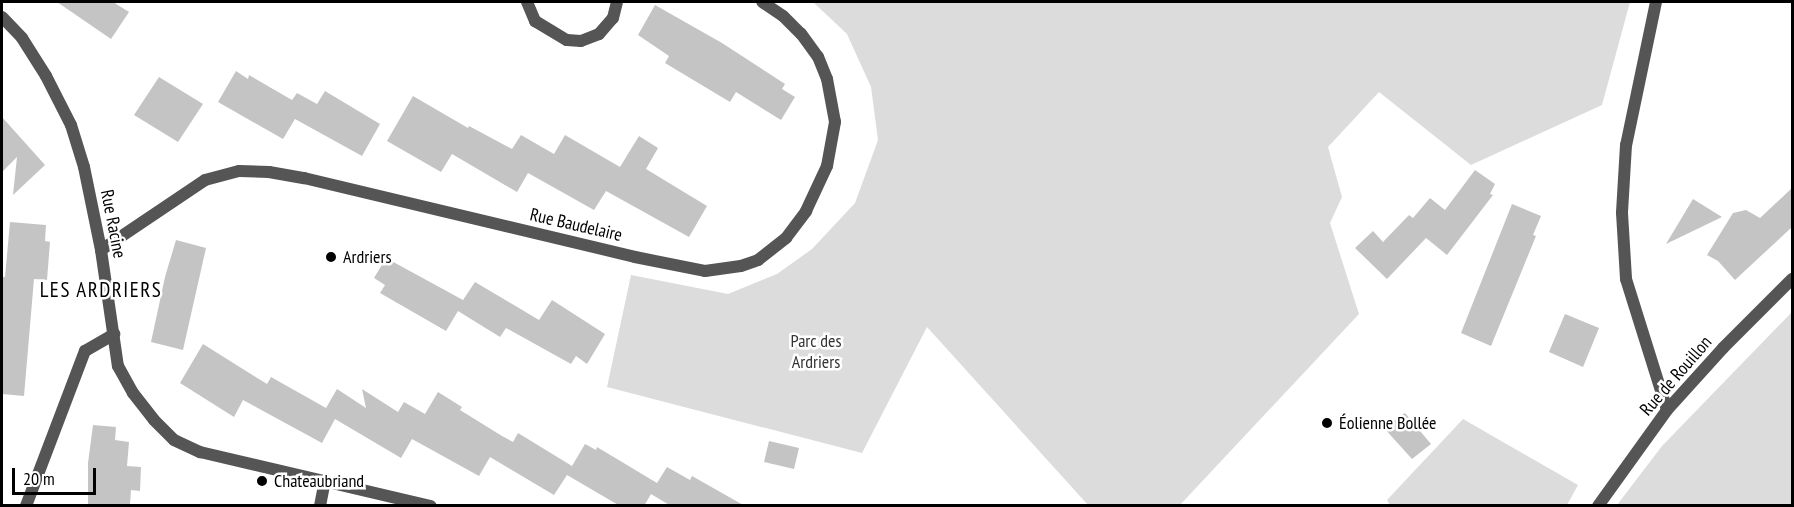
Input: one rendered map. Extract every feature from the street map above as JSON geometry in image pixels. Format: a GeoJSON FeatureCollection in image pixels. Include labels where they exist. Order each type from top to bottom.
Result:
{"type":"FeatureCollection","features":[{"type":"Feature","properties":{"kind":"street"},"geometry":{"type":"LineString","coordinates":[[527,2],[535,21],[567,40],[581,41],[599,34],[613,18],[617,2]]}},
{"type":"Feature","properties":{"kind":"street","name":"Rue Baudelaire"},"geometry":{"type":"LineString","coordinates":[[101,250],[205,180],[239,171],[269,172],[304,178],[635,257],[705,271],[741,266],[758,260],[786,238],[806,211],[827,166],[835,122],[827,79],[818,57],[801,34],[783,16],[762,2]]}},
{"type":"Feature","properties":{"kind":"street"},"geometry":{"type":"LineString","coordinates":[[1656,2],[1626,145],[1622,213],[1626,279],[1667,410]]}},
{"type":"Feature","properties":{"kind":"street","name":"Rue Racine"},"geometry":{"type":"LineString","coordinates":[[3,22],[22,38],[46,76],[71,125],[84,167],[101,250],[118,366],[133,393],[154,420],[174,440],[200,452],[431,506]]}},
{"type":"Feature","properties":{"kind":"street","name":"Rue de Rouillon"},"geometry":{"type":"LineString","coordinates":[[1598,506],[1667,410],[1723,348],[1792,279]]}},
{"type":"Feature","properties":{"kind":"street"},"geometry":{"type":"LineString","coordinates":[[26,506],[85,351],[114,334]]}},
{"type":"Feature","properties":{"kind":"street"},"geometry":{"type":"LineString","coordinates":[[320,506],[325,480]]}},
{"type":"Feature","properties":{"kind":"green space","name":"Parc des Ardriers"},"geometry":{"type":"Polygon","coordinates":[[[813,2],[1630,2],[1602,105],[1471,165],[1379,92],[1328,147],[1342,197],[1330,223],[1359,314],[1179,506],[1088,505],[927,327],[862,453],[607,387],[631,275],[728,294],[777,274],[812,249],[855,203],[878,140],[871,87],[847,34],[813,2]]]}},
{"type":"Feature","properties":{"kind":"green space"},"geometry":{"type":"Polygon","coordinates":[[[1792,312],[1792,505],[1617,505],[1662,446],[1792,312]]]}},
{"type":"Feature","properties":{"kind":"green space"},"geometry":{"type":"Polygon","coordinates":[[[1463,419],[1578,485],[1567,505],[1390,505],[1387,500],[1463,419]]]}},
{"type":"Feature","properties":{"kind":"building"},"geometry":{"type":"Polygon","coordinates":[[[57,2],[113,2],[129,12],[111,39],[57,2]]]}},
{"type":"Feature","properties":{"kind":"building"},"geometry":{"type":"Polygon","coordinates":[[[655,5],[722,43],[785,84],[782,89],[795,97],[781,120],[736,92],[730,102],[665,63],[669,56],[638,35],[655,5]]]}},
{"type":"Feature","properties":{"kind":"building"},"geometry":{"type":"Polygon","coordinates":[[[236,71],[248,79],[249,75],[292,100],[297,93],[317,104],[325,91],[380,124],[362,156],[295,119],[283,139],[218,102],[236,71]]]}},
{"type":"Feature","properties":{"kind":"building"},"geometry":{"type":"Polygon","coordinates":[[[159,77],[203,104],[178,142],[134,115],[159,77]]]}},
{"type":"Feature","properties":{"kind":"building"},"geometry":{"type":"Polygon","coordinates":[[[413,96],[468,128],[469,126],[512,149],[521,135],[554,154],[565,135],[620,167],[639,136],[658,148],[646,169],[707,206],[689,237],[606,191],[594,210],[528,173],[517,192],[452,154],[441,172],[387,141],[413,96]]]}},
{"type":"Feature","properties":{"kind":"building"},"geometry":{"type":"Polygon","coordinates":[[[2,117],[45,165],[13,195],[17,157],[2,172],[2,117]]]}},
{"type":"Feature","properties":{"kind":"building"},"geometry":{"type":"Polygon","coordinates":[[[1475,170],[1495,184],[1490,194],[1493,195],[1447,255],[1426,238],[1387,279],[1355,248],[1373,231],[1383,242],[1409,215],[1413,218],[1430,198],[1445,210],[1475,170]]]}},
{"type":"Feature","properties":{"kind":"building"},"geometry":{"type":"Polygon","coordinates":[[[1792,188],[1792,227],[1735,280],[1718,261],[1707,255],[1733,213],[1746,210],[1760,218],[1792,188]]]}},
{"type":"Feature","properties":{"kind":"building"},"geometry":{"type":"Polygon","coordinates":[[[1693,199],[1722,217],[1666,244],[1693,199]]]}},
{"type":"Feature","properties":{"kind":"building"},"geometry":{"type":"Polygon","coordinates":[[[1512,204],[1541,216],[1533,235],[1536,236],[1491,346],[1461,333],[1512,204]]]}},
{"type":"Feature","properties":{"kind":"building"},"geometry":{"type":"Polygon","coordinates":[[[10,222],[46,225],[45,241],[50,242],[47,280],[34,279],[24,396],[2,394],[2,277],[5,277],[10,222]]]}},
{"type":"Feature","properties":{"kind":"building"},"geometry":{"type":"Polygon","coordinates":[[[176,240],[206,248],[183,350],[151,342],[165,277],[176,240]]]}},
{"type":"Feature","properties":{"kind":"building"},"geometry":{"type":"Polygon","coordinates":[[[386,258],[463,300],[475,282],[539,320],[552,300],[605,334],[587,364],[576,356],[571,364],[506,328],[500,337],[458,311],[446,331],[380,293],[385,285],[374,278],[386,258]]]}},
{"type":"Feature","properties":{"kind":"building"},"geometry":{"type":"Polygon","coordinates":[[[1565,314],[1599,328],[1583,367],[1549,352],[1565,314]]]}},
{"type":"Feature","properties":{"kind":"building"},"geometry":{"type":"Polygon","coordinates":[[[203,344],[267,384],[271,377],[326,408],[337,389],[366,408],[362,389],[398,412],[404,402],[425,414],[438,392],[462,407],[460,410],[502,436],[513,442],[518,433],[572,466],[585,444],[596,450],[597,447],[657,483],[667,467],[690,480],[692,476],[745,506],[671,506],[651,494],[644,506],[620,506],[567,475],[554,495],[490,457],[479,476],[412,439],[401,458],[335,419],[322,443],[243,400],[234,417],[180,383],[203,344]]]}},
{"type":"Feature","properties":{"kind":"building"},"geometry":{"type":"Polygon","coordinates":[[[1405,413],[1431,444],[1412,459],[1384,428],[1405,413]]]}},
{"type":"Feature","properties":{"kind":"building"},"geometry":{"type":"Polygon","coordinates":[[[93,425],[116,427],[115,440],[129,442],[127,466],[141,467],[140,491],[131,490],[130,504],[88,506],[88,463],[93,425]]]}},
{"type":"Feature","properties":{"kind":"building"},"geometry":{"type":"Polygon","coordinates":[[[769,441],[799,448],[794,469],[764,462],[769,441]]]}},
{"type":"Feature","properties":{"kind":"place","name":"Ardriers"},"geometry":{"type":"Point","coordinates":[331,257]}},
{"type":"Feature","properties":{"kind":"place","name":"Éolienne Bollée"},"geometry":{"type":"Point","coordinates":[1327,423]}},
{"type":"Feature","properties":{"kind":"place","name":"Chateaubriand"},"geometry":{"type":"Point","coordinates":[262,481]}},
{"type":"Feature","properties":{"kind":"district","name":"LES ARDRIERS"},"geometry":{"type":"Point","coordinates":[101,290]}}]}
